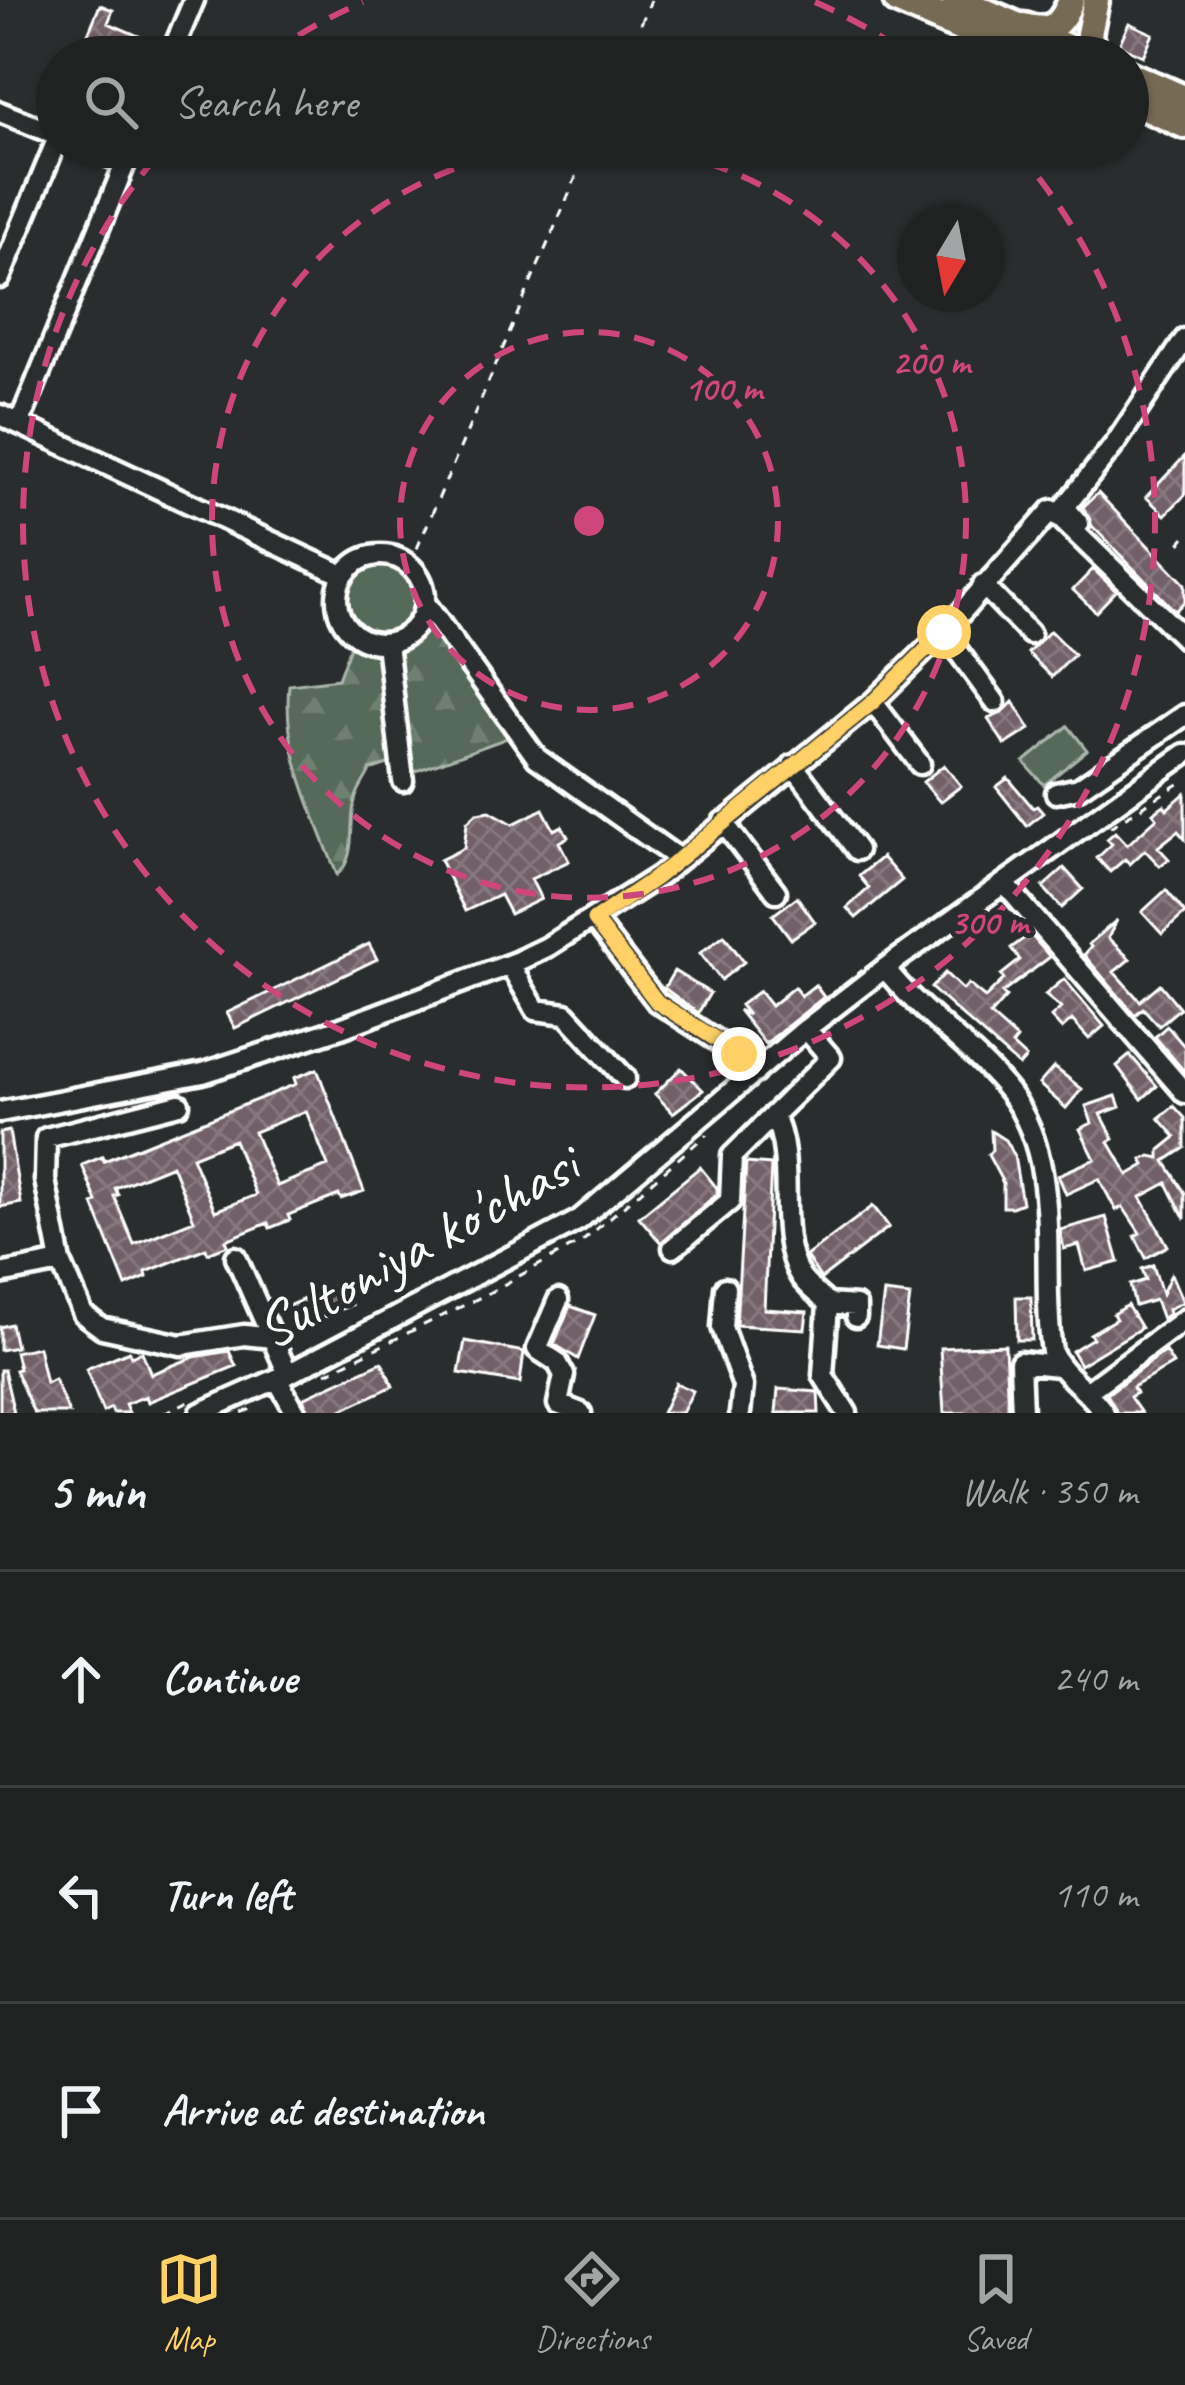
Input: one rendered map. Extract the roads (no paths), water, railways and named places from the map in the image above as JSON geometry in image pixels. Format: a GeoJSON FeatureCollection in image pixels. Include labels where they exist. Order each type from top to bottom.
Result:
{"type":"FeatureCollection","features":[{"type":"Feature","properties":{"kind":"highway"},"geometry":{"type":"LineString","coordinates":[[898,0],[981,36]]}},
{"type":"Feature","properties":{"kind":"highway"},"geometry":{"type":"LineString","coordinates":[[956,0],[1040,36]]}},
{"type":"Feature","properties":{"kind":"highway"},"geometry":{"type":"LineString","coordinates":[[1149,84],[1185,100]]}},
{"type":"Feature","properties":{"kind":"highway"},"geometry":{"type":"LineString","coordinates":[[1149,108],[1185,124]]}},
{"type":"Feature","properties":{"kind":"main road"},"geometry":{"type":"LineString","coordinates":[[1004,21],[1044,31],[1060,21],[1071,0]]}},
{"type":"Feature","properties":{"kind":"main road"},"geometry":{"type":"LineString","coordinates":[[1089,36],[1096,0]]}},
{"type":"Feature","properties":{"kind":"street"},"geometry":{"type":"LineString","coordinates":[[179,36],[194,0]]}},
{"type":"Feature","properties":{"kind":"street"},"geometry":{"type":"LineString","coordinates":[[0,112],[36,128]]}},
{"type":"Feature","properties":{"kind":"street"},"geometry":{"type":"LineString","coordinates":[[0,278],[45,168]]}},
{"type":"Feature","properties":{"kind":"street"},"geometry":{"type":"LineString","coordinates":[[19,424],[124,168]]}},
{"type":"Feature","properties":{"kind":"street"},"geometry":{"type":"LineString","coordinates":[[1171,613],[1065,507],[1183,346]]}},
{"type":"Feature","properties":{"kind":"street"},"geometry":{"type":"LineString","coordinates":[[0,415],[343,574]]}},
{"type":"Feature","properties":{"kind":"street"},"geometry":{"type":"LineString","coordinates":[[0,1112],[203,1073],[510,965],[594,920],[679,860],[873,702],[944,632],[1052,510],[1185,639]]}},
{"type":"Feature","properties":{"kind":"street"},"geometry":{"type":"LineString","coordinates":[[425,604],[414,629],[387,643],[360,638],[340,617],[338,588],[343,574],[367,556],[382,554],[410,565],[420,576],[425,604],[537,758],[679,860]]}},
{"type":"Feature","properties":{"kind":"street"},"geometry":{"type":"LineString","coordinates":[[983,585],[1030,634]]}},
{"type":"Feature","properties":{"kind":"street"},"geometry":{"type":"LineString","coordinates":[[944,632],[995,702]]}},
{"type":"Feature","properties":{"kind":"street"},"geometry":{"type":"LineString","coordinates":[[387,643],[403,781]]}},
{"type":"Feature","properties":{"kind":"street"},"geometry":{"type":"LineString","coordinates":[[873,702],[920,764]]}},
{"type":"Feature","properties":{"kind":"street"},"geometry":{"type":"LineString","coordinates":[[1056,793],[1079,788],[1185,715]]}},
{"type":"Feature","properties":{"kind":"street","name":"Sultoniya ko'chasi"},"geometry":{"type":"LineString","coordinates":[[200,1413],[283,1377],[563,1231],[885,968],[1182,761]]}},
{"type":"Feature","properties":{"kind":"street"},"geometry":{"type":"LineString","coordinates":[[793,765],[857,850]]}},
{"type":"Feature","properties":{"kind":"street"},"geometry":{"type":"LineString","coordinates":[[723,822],[776,892]]}},
{"type":"Feature","properties":{"kind":"street"},"geometry":{"type":"LineString","coordinates":[[1004,883],[1185,1093]]}},
{"type":"Feature","properties":{"kind":"street"},"geometry":{"type":"LineString","coordinates":[[594,920],[657,1002],[739,1054],[754,1073]]}},
{"type":"Feature","properties":{"kind":"street"},"geometry":{"type":"LineString","coordinates":[[510,965],[536,1010],[566,1014],[625,1078]]}},
{"type":"Feature","properties":{"kind":"street"},"geometry":{"type":"LineString","coordinates":[[885,968],[1007,1090],[1036,1142],[1046,1209],[1049,1333],[1058,1366]]}},
{"type":"Feature","properties":{"kind":"street"},"geometry":{"type":"LineString","coordinates":[[674,1248],[730,1201],[731,1156],[831,1058],[806,1029]]}},
{"type":"Feature","properties":{"kind":"street"},"geometry":{"type":"LineString","coordinates":[[179,1104],[46,1138],[45,1180],[61,1262],[83,1314],[102,1328],[181,1345],[244,1336],[273,1339]]}},
{"type":"Feature","properties":{"kind":"street"},"geometry":{"type":"LineString","coordinates":[[773,1115],[783,1133],[790,1240],[800,1276],[828,1304],[856,1306],[856,1317]]}},
{"type":"Feature","properties":{"kind":"street"},"geometry":{"type":"LineString","coordinates":[[236,1257],[273,1339],[296,1413]]}},
{"type":"Feature","properties":{"kind":"street"},"geometry":{"type":"LineString","coordinates":[[0,1274],[61,1262]]}},
{"type":"Feature","properties":{"kind":"street"},"geometry":{"type":"LineString","coordinates":[[725,1288],[722,1327],[743,1386],[740,1413]]}},
{"type":"Feature","properties":{"kind":"street"},"geometry":{"type":"LineString","coordinates":[[558,1300],[537,1349],[557,1362],[564,1375],[558,1404],[581,1413]]}},
{"type":"Feature","properties":{"kind":"street"},"geometry":{"type":"LineString","coordinates":[[828,1304],[823,1375],[847,1413]]}},
{"type":"Feature","properties":{"kind":"street"},"geometry":{"type":"LineString","coordinates":[[1088,1391],[1185,1318]]}},
{"type":"Feature","properties":{"kind":"street"},"geometry":{"type":"LineString","coordinates":[[1022,1413],[1020,1361],[1058,1366],[1088,1391],[1104,1413]]}}]}
